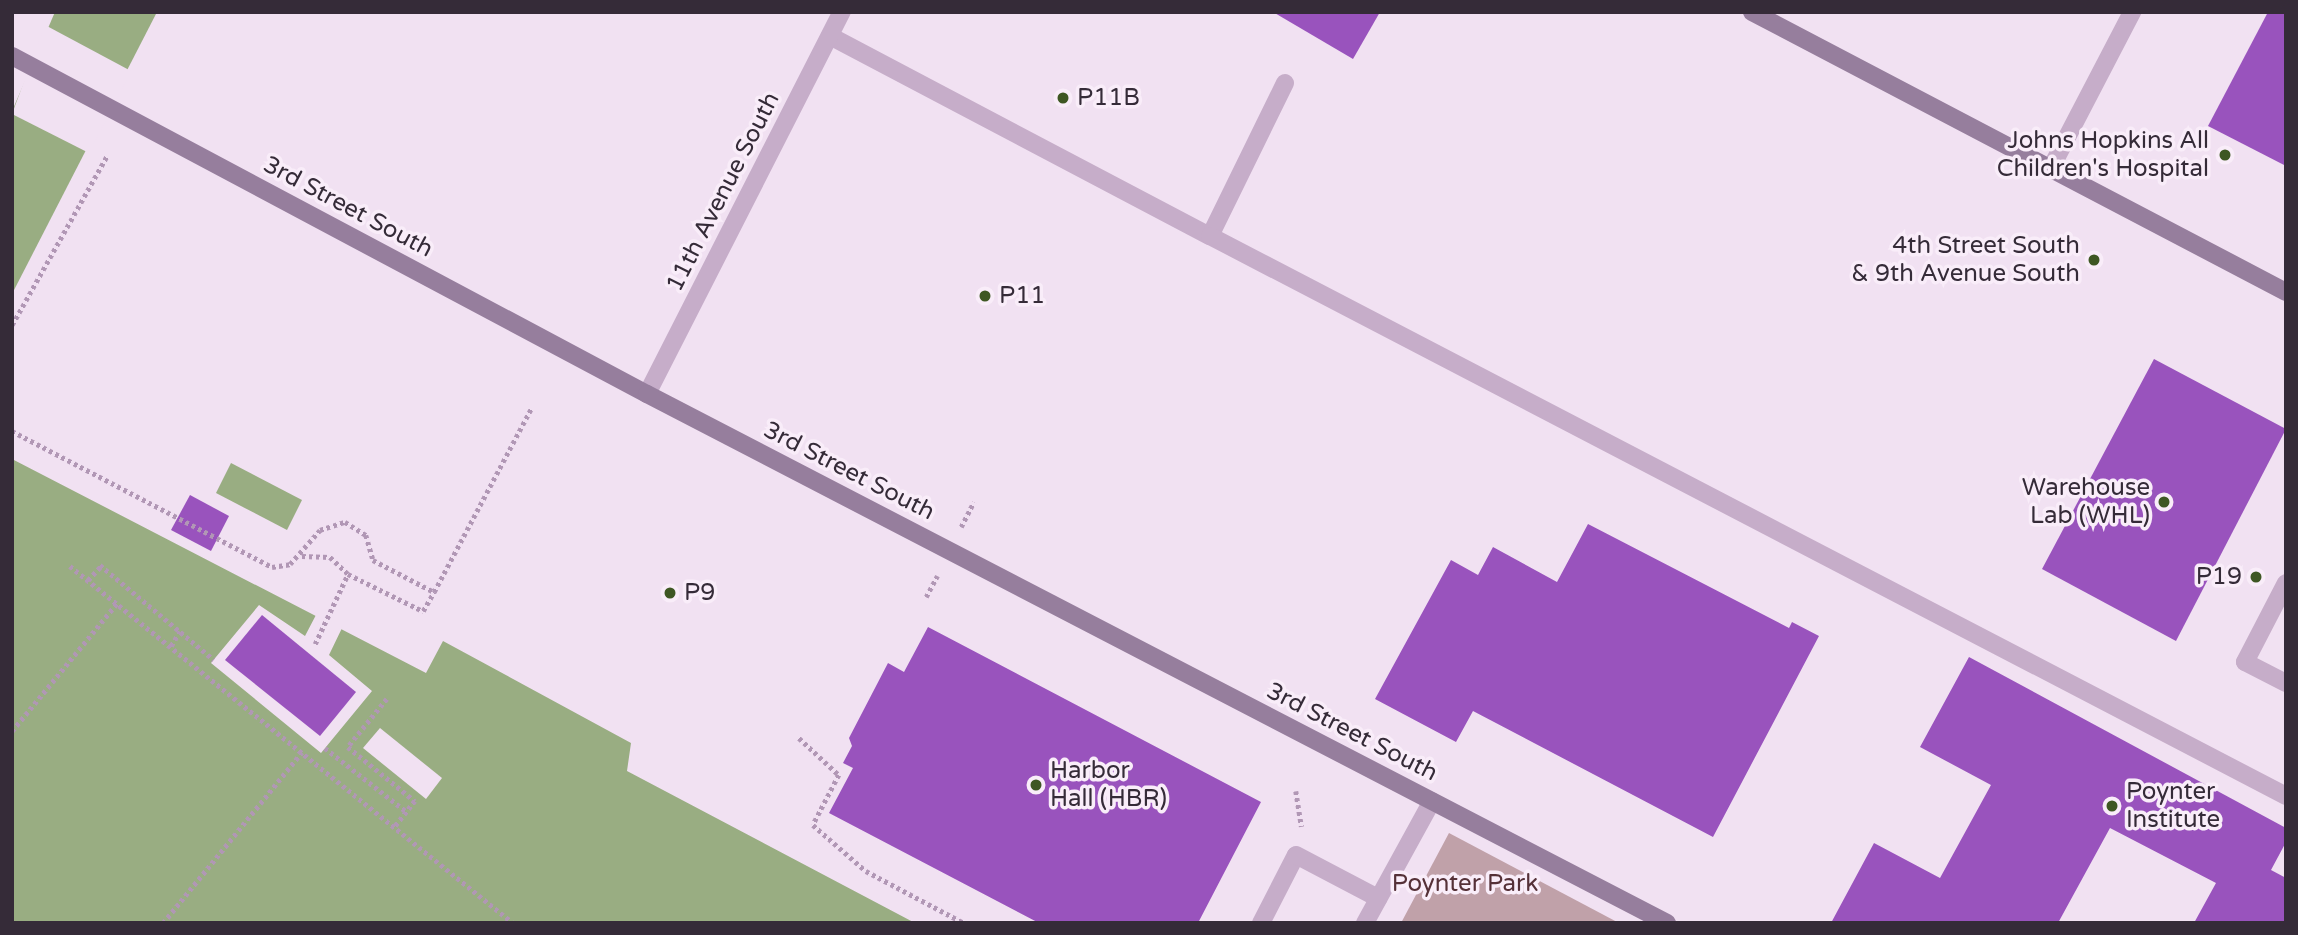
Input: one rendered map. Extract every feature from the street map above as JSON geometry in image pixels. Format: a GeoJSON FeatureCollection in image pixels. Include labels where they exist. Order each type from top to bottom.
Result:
{"type":"FeatureCollection","features":[{"type":"Feature","properties":{"kind":"street","name":"11th Avenue South"},"geometry":{"type":"LineString","coordinates":[[647,394],[842,12]]}},
{"type":"Feature","properties":{"kind":"street"},"geometry":{"type":"LineString","coordinates":[[1752,12],[2052,166],[2286,292]]}},
{"type":"Feature","properties":{"kind":"street"},"geometry":{"type":"LineString","coordinates":[[2052,166],[2132,12]]}},
{"type":"Feature","properties":{"kind":"street"},"geometry":{"type":"LineString","coordinates":[[830,36],[2286,796]]}},
{"type":"Feature","properties":{"kind":"street","name":"3rd Street South"},"geometry":{"type":"LineString","coordinates":[[12,56],[647,394],[1667,923]]}},
{"type":"Feature","properties":{"kind":"street"},"geometry":{"type":"LineString","coordinates":[[1210,236],[1285,83]]}},
{"type":"Feature","properties":{"kind":"street"},"geometry":{"type":"LineString","coordinates":[[2286,583],[2245,662],[2286,683]]}},
{"type":"Feature","properties":{"kind":"street"},"geometry":{"type":"LineString","coordinates":[[1365,923],[1432,801]]}},
{"type":"Feature","properties":{"kind":"street"},"geometry":{"type":"LineString","coordinates":[[1261,923],[1296,855],[1378,898]]}},
{"type":"Feature","properties":{"kind":"path"},"geometry":{"type":"LineString","coordinates":[[12,325],[107,156]]}},
{"type":"Feature","properties":{"kind":"path"},"geometry":{"type":"LineString","coordinates":[[12,431],[272,567],[301,556],[330,557],[348,573],[422,611],[532,407]]}},
{"type":"Feature","properties":{"kind":"path"},"geometry":{"type":"LineString","coordinates":[[301,556],[320,530],[345,522],[366,535],[373,560],[434,592]]}},
{"type":"Feature","properties":{"kind":"path"},"geometry":{"type":"LineString","coordinates":[[88,580],[100,565],[214,660]]}},
{"type":"Feature","properties":{"kind":"path"},"geometry":{"type":"LineString","coordinates":[[71,566],[513,923]]}},
{"type":"Feature","properties":{"kind":"path"},"geometry":{"type":"LineString","coordinates":[[314,644],[348,573]]}},
{"type":"Feature","properties":{"kind":"path"},"geometry":{"type":"LineString","coordinates":[[12,731],[117,603]]}},
{"type":"Feature","properties":{"kind":"path"},"geometry":{"type":"LineString","coordinates":[[171,646],[182,633]]}},
{"type":"Feature","properties":{"kind":"path"},"geometry":{"type":"LineString","coordinates":[[387,699],[348,747],[415,802],[395,827]]}},
{"type":"Feature","properties":{"kind":"path"},"geometry":{"type":"LineString","coordinates":[[799,738],[839,775],[813,825],[866,871],[964,923]]}},
{"type":"Feature","properties":{"kind":"path"},"geometry":{"type":"LineString","coordinates":[[326,748],[407,812]]}},
{"type":"Feature","properties":{"kind":"path"},"geometry":{"type":"LineString","coordinates":[[163,923],[302,752]]}},
{"type":"Feature","properties":{"kind":"path"},"geometry":{"type":"LineString","coordinates":[[1296,791],[1302,819],[1296,855]]}},
{"type":"Feature","properties":{"kind":"green space","name":"Poynter Park"},"geometry":{"type":"Polygon","coordinates":[[[1449,833],[1619,923],[1401,923],[1449,833]]]}},
{"type":"Feature","properties":{"kind":"shaded area"},"geometry":{"type":"Polygon","coordinates":[[[55,12],[157,12],[12,294],[12,111],[55,12]]]}},
{"type":"Feature","properties":{"kind":"shaded area"},"geometry":{"type":"Polygon","coordinates":[[[12,459],[426,673],[443,641],[631,743],[627,771],[915,923],[12,923],[12,459]]]}},
{"type":"Feature","properties":{"kind":"shaded area"},"geometry":{"type":"Polygon","coordinates":[[[231,463],[302,500],[287,530],[216,493],[231,463]]]}},
{"type":"Feature","properties":{"kind":"pier"},"geometry":{"type":"Polygon","coordinates":[[[45,25],[131,71],[89,153],[12,114],[45,25]]]}},
{"type":"Feature","properties":{"kind":"pier"},"geometry":{"type":"Polygon","coordinates":[[[259,605],[305,636],[317,613],[343,626],[329,655],[372,691],[321,753],[211,663],[259,605]]]}},
{"type":"Feature","properties":{"kind":"pier"},"geometry":{"type":"Polygon","coordinates":[[[380,728],[442,778],[426,799],[363,748],[380,728]]]}},
{"type":"Feature","properties":{"kind":"building"},"geometry":{"type":"Polygon","coordinates":[[[1273,12],[1380,12],[1353,59],[1273,12]]]}},
{"type":"Feature","properties":{"kind":"building"},"geometry":{"type":"Polygon","coordinates":[[[2268,12],[2286,12],[2286,166],[2208,126],[2268,12]]]}},
{"type":"Feature","properties":{"kind":"building","name":"Warehouse Lab (WHL)"},"geometry":{"type":"Polygon","coordinates":[[[2154,359],[2286,429],[2176,641],[2042,569],[2154,359]]]}},
{"type":"Feature","properties":{"kind":"building"},"geometry":{"type":"Polygon","coordinates":[[[190,495],[229,516],[211,551],[171,530],[190,495]]]}},
{"type":"Feature","properties":{"kind":"building"},"geometry":{"type":"Polygon","coordinates":[[[1588,524],[1789,628],[1792,622],[1819,636],[1713,837],[1473,711],[1456,742],[1375,699],[1451,560],[1478,575],[1493,547],[1557,582],[1588,524]]]}},
{"type":"Feature","properties":{"kind":"building"},"geometry":{"type":"Polygon","coordinates":[[[262,615],[356,692],[320,736],[225,660],[262,615]]]}},
{"type":"Feature","properties":{"kind":"building","name":"Harbor Hall (HBR)"},"geometry":{"type":"Polygon","coordinates":[[[928,627],[1261,802],[1198,923],[1039,923],[829,813],[853,768],[843,763],[852,746],[849,738],[888,663],[904,672],[928,627]]]}},
{"type":"Feature","properties":{"kind":"building","name":"Poynter Institute"},"geometry":{"type":"Polygon","coordinates":[[[1969,657],[2286,828],[2286,842],[2271,870],[2286,878],[2286,923],[2194,923],[2216,883],[2110,828],[2058,923],[1831,923],[1874,843],[1940,878],[1991,785],[1920,747],[1969,657]]]}},
{"type":"Feature","properties":{"kind":"place","name":"P11B"},"geometry":{"type":"Point","coordinates":[1063,98]}},
{"type":"Feature","properties":{"kind":"place","name":"Johns Hopkins All Children's Hospital"},"geometry":{"type":"Point","coordinates":[2225,155]}},
{"type":"Feature","properties":{"kind":"place","name":"4th Street South & 9th Avenue South"},"geometry":{"type":"Point","coordinates":[2094,260]}},
{"type":"Feature","properties":{"kind":"place","name":"P11"},"geometry":{"type":"Point","coordinates":[985,296]}},
{"type":"Feature","properties":{"kind":"place","name":"Warehouse Lab (WHL)"},"geometry":{"type":"Point","coordinates":[2164,502]}},
{"type":"Feature","properties":{"kind":"place","name":"P19"},"geometry":{"type":"Point","coordinates":[2256,577]}},
{"type":"Feature","properties":{"kind":"place","name":"P9"},"geometry":{"type":"Point","coordinates":[670,593]}},
{"type":"Feature","properties":{"kind":"place","name":"Harbor Hall (HBR)"},"geometry":{"type":"Point","coordinates":[1036,785]}},
{"type":"Feature","properties":{"kind":"place","name":"Poynter Institute"},"geometry":{"type":"Point","coordinates":[2112,806]}}]}
